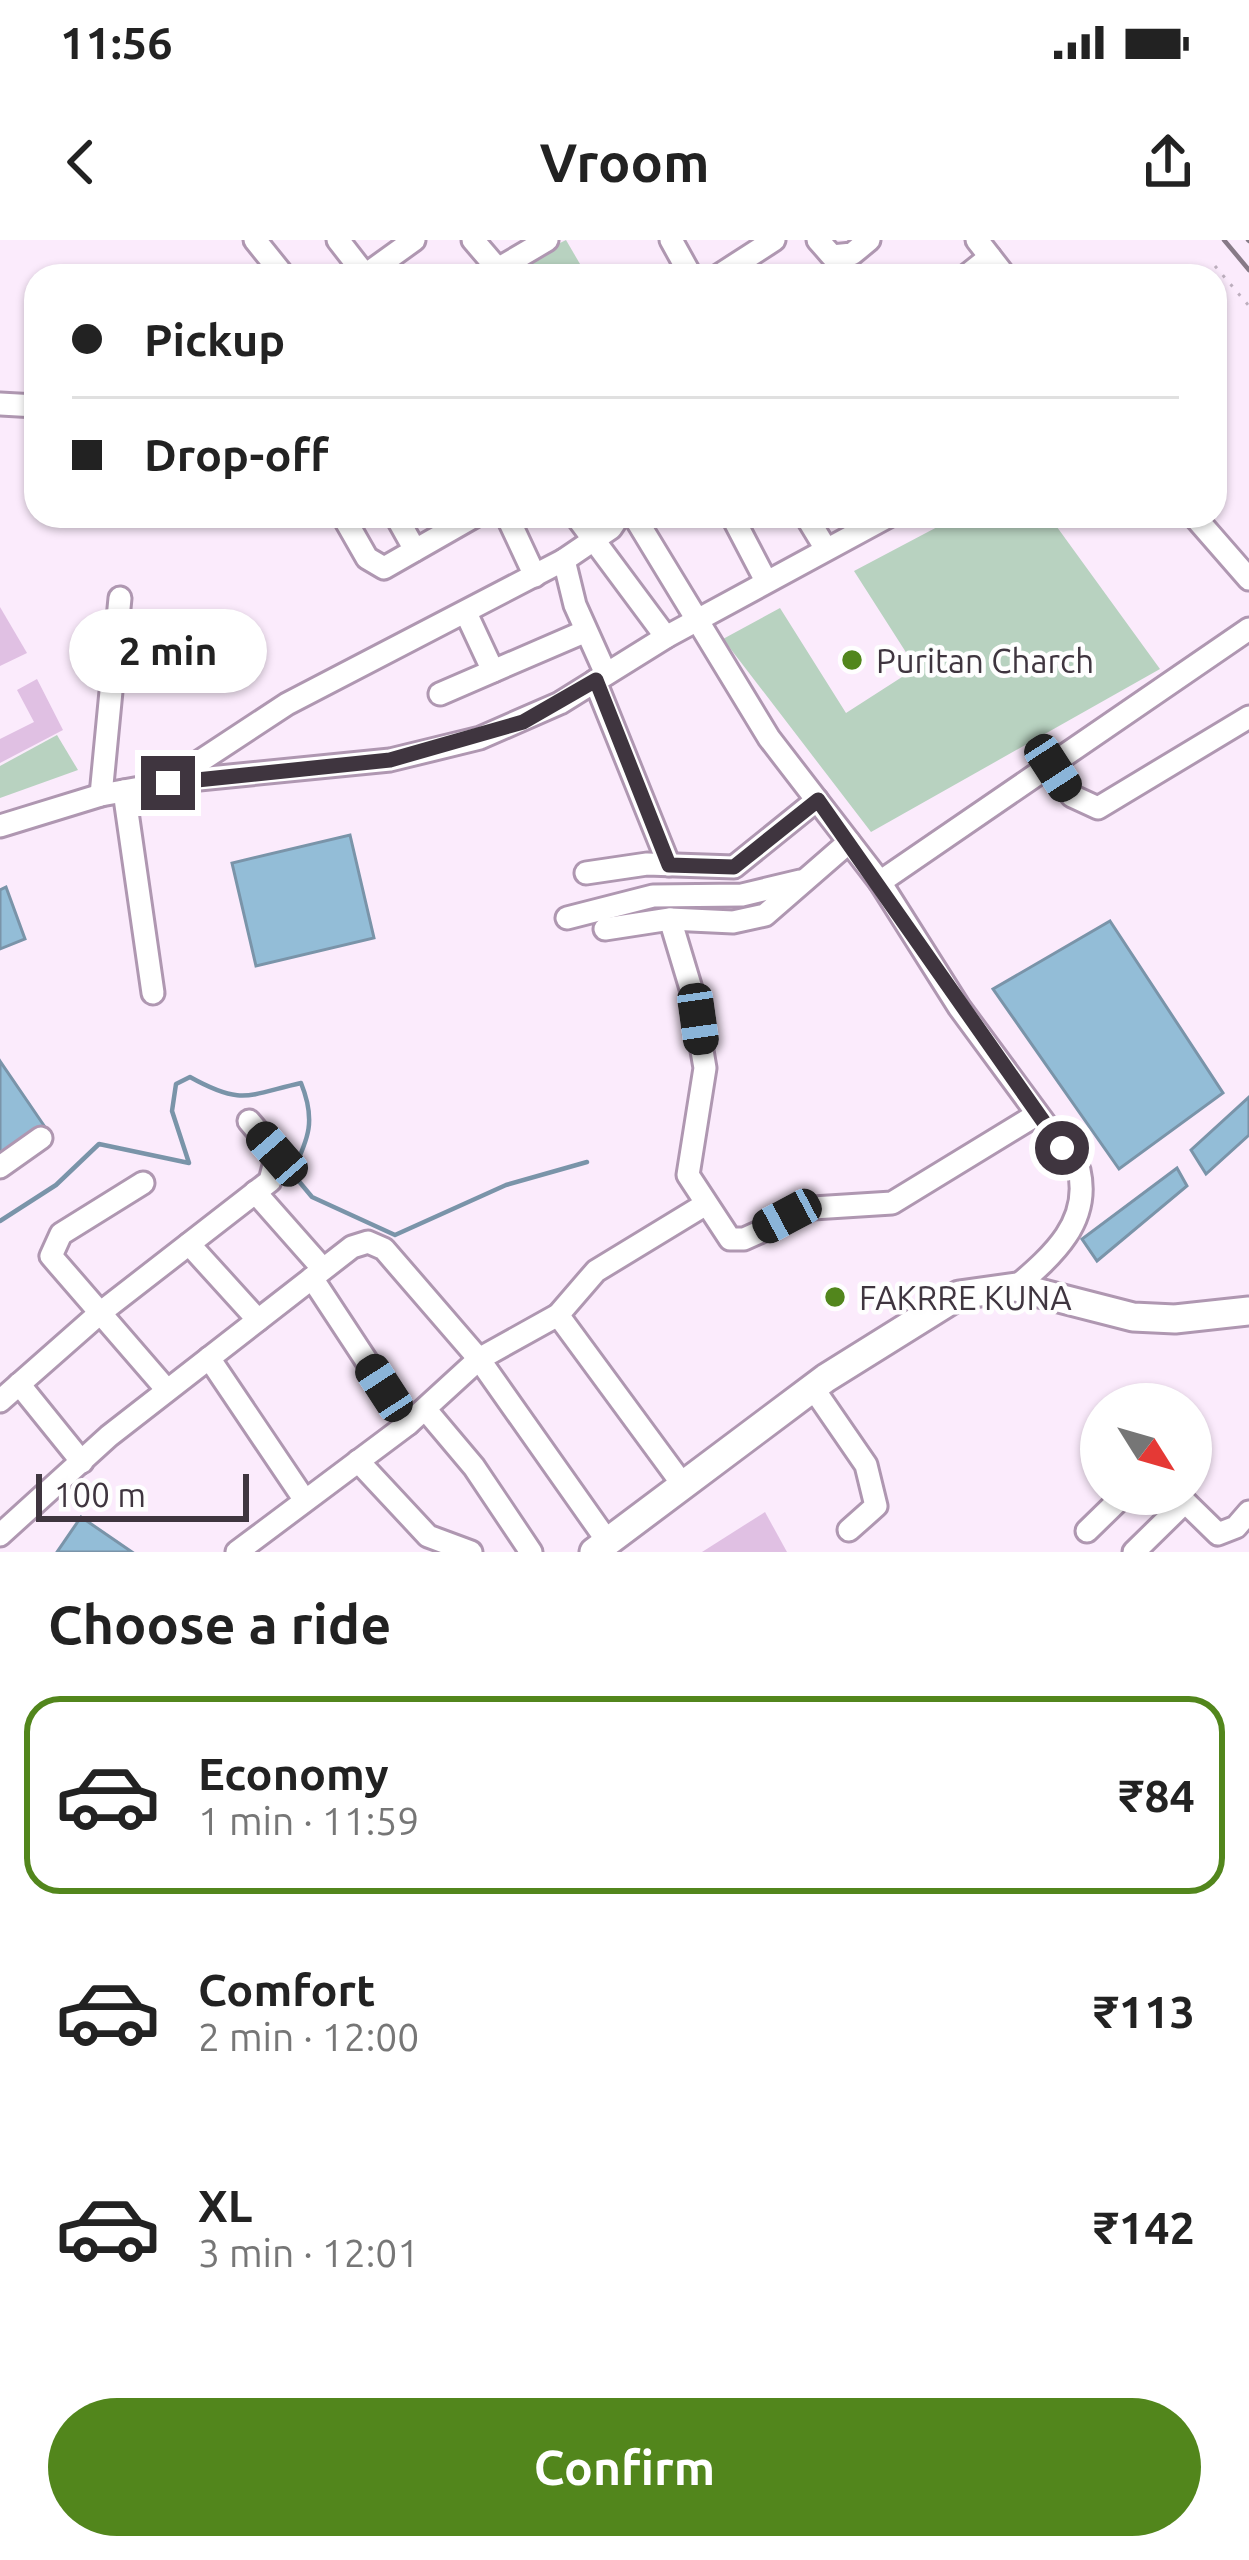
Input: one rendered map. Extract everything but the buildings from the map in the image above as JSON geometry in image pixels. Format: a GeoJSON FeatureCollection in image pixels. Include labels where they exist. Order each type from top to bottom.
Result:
{"type":"FeatureCollection","features":[{"type":"Feature","properties":{"kind":"main road"},"geometry":{"type":"LineString","coordinates":[[601,1547],[812,1388],[959,1294],[1016,1287],[1133,1317],[1175,1319],[1249,1311]]}},
{"type":"Feature","properties":{"kind":"street"},"geometry":{"type":"LineString","coordinates":[[255,240],[274,264]]}},
{"type":"Feature","properties":{"kind":"street"},"geometry":{"type":"LineString","coordinates":[[381,264],[413,240]]}},
{"type":"Feature","properties":{"kind":"street"},"geometry":{"type":"LineString","coordinates":[[510,264],[547,240]]}},
{"type":"Feature","properties":{"kind":"street"},"geometry":{"type":"LineString","coordinates":[[818,240],[832,256],[842,257],[869,240]]}},
{"type":"Feature","properties":{"kind":"street"},"geometry":{"type":"LineString","coordinates":[[734,264],[763,243]]}},
{"type":"Feature","properties":{"kind":"street"},"geometry":{"type":"LineString","coordinates":[[351,528],[375,566],[384,568],[448,528]]}},
{"type":"Feature","properties":{"kind":"street"},"geometry":{"type":"LineString","coordinates":[[402,528],[415,550]]}},
{"type":"Feature","properties":{"kind":"street"},"geometry":{"type":"LineString","coordinates":[[513,528],[535,576]]}},
{"type":"Feature","properties":{"kind":"street"},"geometry":{"type":"LineString","coordinates":[[587,528],[666,637]]}},
{"type":"Feature","properties":{"kind":"street"},"geometry":{"type":"LineString","coordinates":[[168,783],[286,704],[535,576],[606,528]]}},
{"type":"Feature","properties":{"kind":"street"},"geometry":{"type":"LineString","coordinates":[[641,528],[770,738],[880,882],[935,972],[1079,1170],[1085,1196],[1077,1221],[1016,1287]]}},
{"type":"Feature","properties":{"kind":"street"},"geometry":{"type":"LineString","coordinates":[[743,528],[766,581]]}},
{"type":"Feature","properties":{"kind":"street"},"geometry":{"type":"LineString","coordinates":[[813,528],[826,549]]}},
{"type":"Feature","properties":{"kind":"street"},"geometry":{"type":"LineString","coordinates":[[0,826],[112,793],[168,783],[390,760],[523,722],[666,637],[866,528]]}},
{"type":"Feature","properties":{"kind":"street"},"geometry":{"type":"LineString","coordinates":[[1204,528],[1249,579]]}},
{"type":"Feature","properties":{"kind":"street"},"geometry":{"type":"LineString","coordinates":[[564,560],[564,574],[669,865]]}},
{"type":"Feature","properties":{"kind":"street"},"geometry":{"type":"LineString","coordinates":[[120,598],[112,793],[154,993]]}},
{"type":"Feature","properties":{"kind":"street"},"geometry":{"type":"LineString","coordinates":[[466,613],[493,671]]}},
{"type":"Feature","properties":{"kind":"street"},"geometry":{"type":"LineString","coordinates":[[880,882],[1053,768],[1249,629]]}},
{"type":"Feature","properties":{"kind":"street"},"geometry":{"type":"LineString","coordinates":[[440,694],[586,631]]}},
{"type":"Feature","properties":{"kind":"street"},"geometry":{"type":"LineString","coordinates":[[1053,768],[1072,796],[1099,808],[1249,717]]}},
{"type":"Feature","properties":{"kind":"street"},"geometry":{"type":"LineString","coordinates":[[586,873],[669,865],[734,867],[818,800]]}},
{"type":"Feature","properties":{"kind":"street"},"geometry":{"type":"LineString","coordinates":[[605,929],[670,919],[749,920],[778,908],[801,881],[849,842]]}},
{"type":"Feature","properties":{"kind":"street"},"geometry":{"type":"LineString","coordinates":[[567,918],[653,896],[742,895],[801,881]]}},
{"type":"Feature","properties":{"kind":"street"},"geometry":{"type":"LineString","coordinates":[[670,919],[692,992],[705,1068],[687,1166],[724,1233],[737,1240],[813,1208],[878,1208],[906,1196],[1036,1114]]}},
{"type":"Feature","properties":{"kind":"street"},"geometry":{"type":"LineString","coordinates":[[0,1401],[100,1313],[270,1181],[279,1162],[249,1121]]}},
{"type":"Feature","properties":{"kind":"street"},"geometry":{"type":"LineString","coordinates":[[0,1167],[40,1138]]}},
{"type":"Feature","properties":{"kind":"street"},"geometry":{"type":"LineString","coordinates":[[143,1183],[72,1226],[52,1246],[51,1256],[167,1390]]}},
{"type":"Feature","properties":{"kind":"street"},"geometry":{"type":"LineString","coordinates":[[256,1192],[417,1417],[474,1467],[531,1552]]}},
{"type":"Feature","properties":{"kind":"street"},"geometry":{"type":"LineString","coordinates":[[237,1552],[417,1417],[479,1359],[558,1315],[596,1271],[706,1204]]}},
{"type":"Feature","properties":{"kind":"street"},"geometry":{"type":"LineString","coordinates":[[0,1535],[167,1390],[360,1243],[377,1243],[479,1359],[601,1547]]}},
{"type":"Feature","properties":{"kind":"street"},"geometry":{"type":"LineString","coordinates":[[189,1244],[258,1320]]}},
{"type":"Feature","properties":{"kind":"street"},"geometry":{"type":"LineString","coordinates":[[558,1315],[683,1484]]}},
{"type":"Feature","properties":{"kind":"street"},"geometry":{"type":"LineString","coordinates":[[209,1358],[304,1499]]}},
{"type":"Feature","properties":{"kind":"street"},"geometry":{"type":"LineString","coordinates":[[19,1384],[82,1462]]}},
{"type":"Feature","properties":{"kind":"street"},"geometry":{"type":"LineString","coordinates":[[812,1388],[872,1476],[876,1507],[849,1530]]}},
{"type":"Feature","properties":{"kind":"street"},"geometry":{"type":"LineString","coordinates":[[358,1461],[428,1536],[470,1552]]}},
{"type":"Feature","properties":{"kind":"street"},"geometry":{"type":"LineString","coordinates":[[1218,1534],[1236,1527],[1249,1512]]}},
{"type":"Feature","properties":{"kind":"street"},"geometry":{"type":"LineString","coordinates":[[1087,1531],[1104,1515]]}},
{"type":"Feature","properties":{"kind":"street"},"geometry":{"type":"LineString","coordinates":[[1134,1552],[1166,1515]]}},
{"type":"Feature","properties":{"kind":"street"},"geometry":{"type":"LineString","coordinates":[[1198,1515],[1235,1552]]}},
{"type":"Feature","properties":{"kind":"path"},"geometry":{"type":"LineString","coordinates":[[1227,280],[1249,306]]}},
{"type":"Feature","properties":{"kind":"green space"},"geometry":{"type":"Polygon","coordinates":[[[566,240],[580,264],[518,264],[566,240]]]}},
{"type":"Feature","properties":{"kind":"green space"},"geometry":{"type":"Polygon","coordinates":[[[935,528],[1058,528],[1160,669],[871,832],[723,639],[780,608],[846,713],[916,668],[854,571],[935,528]]]}},
{"type":"Feature","properties":{"kind":"green space"},"geometry":{"type":"Polygon","coordinates":[[[57,735],[78,770],[0,798],[0,766],[57,735]]]}},
{"type":"Feature","properties":{"kind":"water"},"geometry":{"type":"Polygon","coordinates":[[[350,835],[374,938],[256,966],[232,863],[350,835]]]}},
{"type":"Feature","properties":{"kind":"water"},"geometry":{"type":"Polygon","coordinates":[[[6,887],[25,939],[0,949],[0,890],[6,887]]]}},
{"type":"Feature","properties":{"kind":"water"},"geometry":{"type":"Polygon","coordinates":[[[1110,921],[1223,1093],[1119,1169],[993,989],[1110,921]]]}},
{"type":"Feature","properties":{"kind":"water"},"geometry":{"type":"Polygon","coordinates":[[[0,1061],[45,1127],[0,1157],[0,1061]]]}},
{"type":"Feature","properties":{"kind":"water"},"geometry":{"type":"Polygon","coordinates":[[[1249,1097],[1249,1135],[1206,1174],[1191,1150],[1249,1097]]]}},
{"type":"Feature","properties":{"kind":"water"},"geometry":{"type":"Polygon","coordinates":[[[1177,1168],[1187,1186],[1097,1261],[1082,1239],[1177,1168]]]}},
{"type":"Feature","properties":{"kind":"water"},"geometry":{"type":"Polygon","coordinates":[[[81,1517],[132,1552],[57,1552],[81,1517]]]}},
{"type":"Feature","properties":{"kind":"waterway"},"geometry":{"type":"LineString","coordinates":[[0,1221],[56,1185],[99,1144],[189,1163],[172,1111],[176,1084],[190,1077],[234,1095],[301,1083],[308,1129],[292,1173],[312,1197],[395,1235],[506,1185],[587,1162]]}},
{"type":"Feature","properties":{"kind":"railway"},"geometry":{"type":"LineString","coordinates":[[1224,240],[1249,270]]}},
{"type":"Feature","properties":{"kind":"place","name":"Puritan Charch"},"geometry":{"type":"Point","coordinates":[852,660]}},
{"type":"Feature","properties":{"kind":"place","name":"FAKRRE KUNA"},"geometry":{"type":"Point","coordinates":[835,1297]}},
{"type":"Feature","properties":{"kind":"route"},"geometry":{"type":"LineString","coordinates":[[168,783],[390,760],[523,722],[596,680],[669,865],[734,867],[818,800],[880,882],[935,972],[1062,1148]]}}]}
